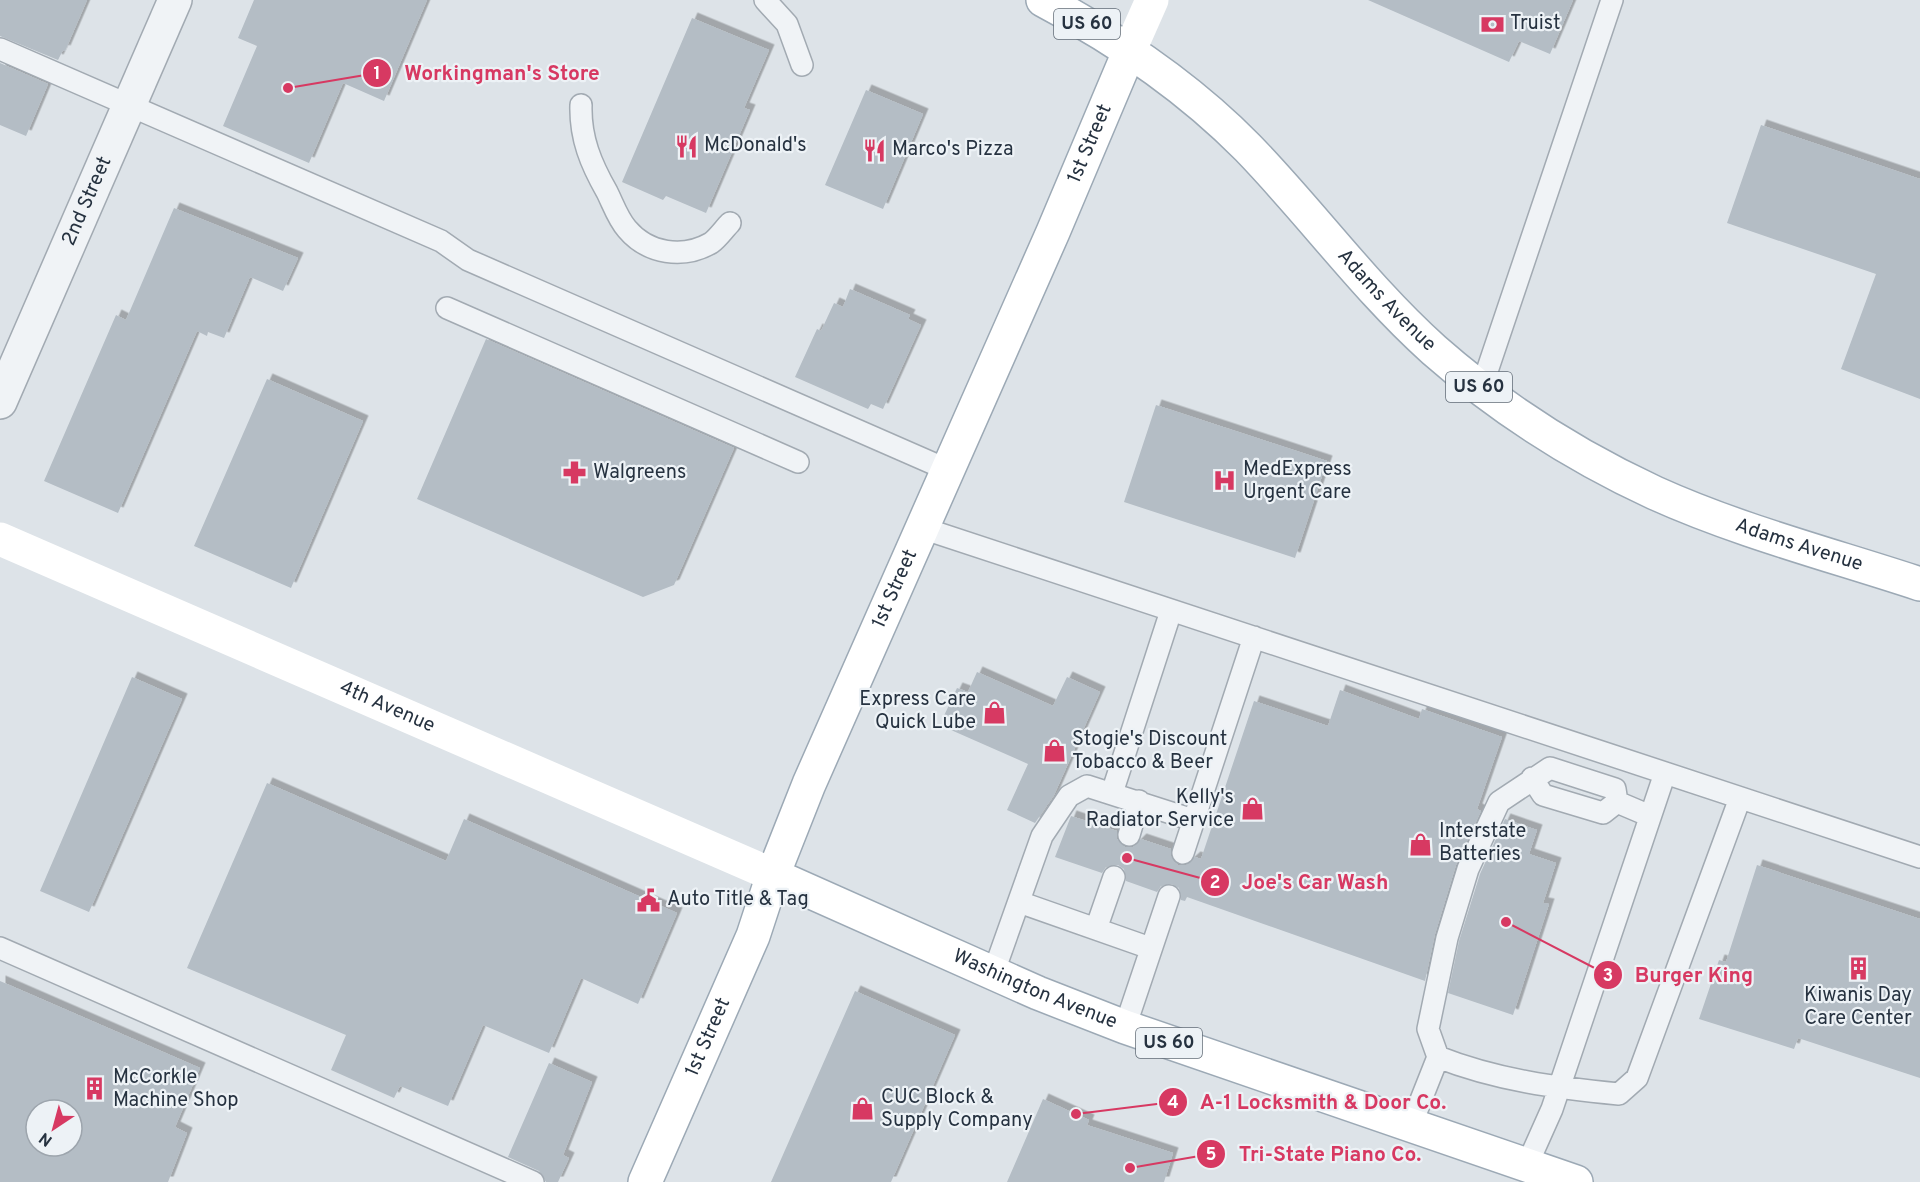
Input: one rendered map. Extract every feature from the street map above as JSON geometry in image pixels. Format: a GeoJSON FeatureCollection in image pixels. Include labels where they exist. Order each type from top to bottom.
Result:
{"type":"FeatureCollection","features":[{"type":"Feature","properties":{"kind":"main road","name":"US 60"},"geometry":{"type":"LineString","coordinates":[[1043,0],[1082,21],[1129,52]]}},
{"type":"Feature","properties":{"kind":"main road","name":"1st Street"},"geometry":{"type":"LineString","coordinates":[[645,1182],[753,936],[773,875],[809,784],[1152,0]]}},
{"type":"Feature","properties":{"kind":"main road","name":"Adams Avenue"},"geometry":{"type":"LineString","coordinates":[[1129,52],[1166,78],[1247,147],[1390,310],[1481,389],[1534,426],[1582,456],[1656,494],[1736,524],[1920,584]]}},
{"type":"Feature","properties":{"kind":"main road","name":"4th Avenue"},"geometry":{"type":"LineString","coordinates":[[0,539],[773,875]]}},
{"type":"Feature","properties":{"kind":"main road","name":"Washington Avenue"},"geometry":{"type":"LineString","coordinates":[[773,875],[993,974],[1125,1028],[1576,1182]]}},
{"type":"Feature","properties":{"kind":"street","name":"2nd Street"},"geometry":{"type":"LineString","coordinates":[[0,402],[175,0]]}},
{"type":"Feature","properties":{"kind":"lane"},"geometry":{"type":"LineString","coordinates":[[765,0],[787,24],[802,65]]}},
{"type":"Feature","properties":{"kind":"lane"},"geometry":{"type":"LineString","coordinates":[[1481,389],[1612,0]]}},
{"type":"Feature","properties":{"kind":"lane"},"geometry":{"type":"LineString","coordinates":[[0,49],[441,241],[468,260],[948,470]]}},
{"type":"Feature","properties":{"kind":"lane"},"geometry":{"type":"LineString","coordinates":[[581,105],[580,126],[593,168],[626,228],[642,243],[663,251],[687,252],[712,242],[730,223]]}},
{"type":"Feature","properties":{"kind":"lane"},"geometry":{"type":"LineString","coordinates":[[447,308],[798,462]]}},
{"type":"Feature","properties":{"kind":"lane"},"geometry":{"type":"LineString","coordinates":[[922,528],[1920,857]]}},
{"type":"Feature","properties":{"kind":"lane"},"geometry":{"type":"LineString","coordinates":[[1112,793],[1171,611]]}},
{"type":"Feature","properties":{"kind":"lane"},"geometry":{"type":"LineString","coordinates":[[1183,853],[1254,637]]}},
{"type":"Feature","properties":{"kind":"lane"},"geometry":{"type":"LineString","coordinates":[[1411,1125],[1438,1057],[1428,1029],[1447,938],[1468,869],[1499,802],[1550,768],[1615,789],[1617,802],[1650,816]]}},
{"type":"Feature","properties":{"kind":"lane"},"geometry":{"type":"LineString","coordinates":[[1527,1165],[1552,1108],[1665,773]]}},
{"type":"Feature","properties":{"kind":"lane"},"geometry":{"type":"LineString","coordinates":[[993,974],[1042,836],[1069,796],[1088,786],[1193,820]]}},
{"type":"Feature","properties":{"kind":"lane"},"geometry":{"type":"LineString","coordinates":[[1438,1057],[1472,1070],[1558,1088],[1618,1094],[1636,1078],[1740,798]]}},
{"type":"Feature","properties":{"kind":"lane"},"geometry":{"type":"LineString","coordinates":[[1129,835],[1138,801]]}},
{"type":"Feature","properties":{"kind":"lane"},"geometry":{"type":"LineString","coordinates":[[1096,929],[1114,877]]}},
{"type":"Feature","properties":{"kind":"lane"},"geometry":{"type":"LineString","coordinates":[[1125,1028],[1169,896]]}},
{"type":"Feature","properties":{"kind":"lane"},"geometry":{"type":"LineString","coordinates":[[1019,902],[1150,948]]}},
{"type":"Feature","properties":{"kind":"lane"},"geometry":{"type":"LineString","coordinates":[[0,948],[533,1182]]}},
{"type":"Feature","properties":{"kind":"building"},"geometry":{"type":"Polygon","coordinates":[[[0,0],[87,0],[65,51],[63,50],[58,60],[0,36],[0,0]]]}},
{"type":"Feature","properties":{"kind":"building"},"geometry":{"type":"Polygon","coordinates":[[[254,0],[427,0],[384,101],[343,83],[309,163],[223,126],[257,46],[238,38],[254,0]]]}},
{"type":"Feature","properties":{"kind":"building","name":"Truist"},"geometry":{"type":"Polygon","coordinates":[[[1368,0],[1573,0],[1550,54],[1519,41],[1509,62],[1368,0]]]}},
{"type":"Feature","properties":{"kind":"building","name":"McDonald's"},"geometry":{"type":"Polygon","coordinates":[[[692,18],[769,50],[744,108],[750,110],[706,213],[666,196],[663,200],[622,182],[692,18]]]}},
{"type":"Feature","properties":{"kind":"building"},"geometry":{"type":"Polygon","coordinates":[[[0,63],[48,84],[26,136],[0,125],[0,63]]]}},
{"type":"Feature","properties":{"kind":"building","name":"Marco's Pizza"},"geometry":{"type":"Polygon","coordinates":[[[866,90],[923,114],[883,209],[825,185],[866,90]]]}},
{"type":"Feature","properties":{"kind":"building"},"geometry":{"type":"Polygon","coordinates":[[[1761,125],[1920,179],[1920,399],[1841,369],[1876,274],[1727,223],[1761,125]]]}},
{"type":"Feature","properties":{"kind":"building"},"geometry":{"type":"Polygon","coordinates":[[[174,208],[298,258],[283,291],[250,277],[224,338],[208,332],[207,336],[197,331],[118,513],[44,481],[116,315],[126,320],[174,208]]]}},
{"type":"Feature","properties":{"kind":"building"},"geometry":{"type":"Polygon","coordinates":[[[850,289],[910,315],[908,319],[921,325],[883,409],[871,404],[868,409],[795,377],[817,329],[821,331],[834,303],[843,307],[850,289]]]}},
{"type":"Feature","properties":{"kind":"building","name":"Walgreens"},"geometry":{"type":"Polygon","coordinates":[[[486,339],[734,448],[674,585],[643,597],[417,499],[486,339]]]}},
{"type":"Feature","properties":{"kind":"building"},"geometry":{"type":"Polygon","coordinates":[[[267,379],[363,421],[291,588],[194,546],[267,379]]]}},
{"type":"Feature","properties":{"kind":"building","name":"MedExpress Urgent Care"},"geometry":{"type":"Polygon","coordinates":[[[1156,405],[1327,461],[1295,558],[1124,502],[1156,405]]]}},
{"type":"Feature","properties":{"kind":"building"},"geometry":{"type":"Polygon","coordinates":[[[977,672],[1053,706],[1067,677],[1100,692],[1054,795],[1035,823],[1007,810],[1028,764],[951,730],[954,726],[942,720],[957,688],[968,692],[977,672]]]}},
{"type":"Feature","properties":{"kind":"building"},"geometry":{"type":"Polygon","coordinates":[[[132,677],[182,699],[89,912],[40,891],[132,677]]]}},
{"type":"Feature","properties":{"kind":"building"},"geometry":{"type":"Polygon","coordinates":[[[1340,690],[1419,719],[1422,709],[1502,737],[1477,809],[1481,811],[1456,865],[1435,934],[1425,981],[1187,897],[1185,901],[1181,900],[1179,888],[1172,884],[1161,886],[1157,892],[1126,881],[1124,869],[1118,865],[1106,867],[1102,873],[1055,857],[1071,816],[1117,831],[1117,839],[1125,847],[1133,847],[1141,839],[1171,849],[1171,856],[1178,865],[1186,865],[1195,857],[1201,859],[1254,701],[1328,726],[1340,690]]]}},
{"type":"Feature","properties":{"kind":"building"},"geometry":{"type":"Polygon","coordinates":[[[267,783],[446,861],[464,819],[677,913],[638,1004],[581,978],[549,1053],[483,1025],[448,1106],[400,1086],[394,1098],[331,1070],[346,1035],[187,968],[267,783]]]}},
{"type":"Feature","properties":{"kind":"building"},"geometry":{"type":"Polygon","coordinates":[[[1505,819],[1537,830],[1529,854],[1556,863],[1543,903],[1549,904],[1513,1015],[1448,993],[1459,941],[1480,874],[1505,819]]]}},
{"type":"Feature","properties":{"kind":"building","name":"Kiwanis Day Care Center"},"geometry":{"type":"Polygon","coordinates":[[[1757,865],[1920,919],[1920,1078],[1798,1038],[1794,1049],[1699,1019],[1719,960],[1726,962],[1757,865]]]}},
{"type":"Feature","properties":{"kind":"building","name":"McCorkle Machine Shop"},"geometry":{"type":"Polygon","coordinates":[[[0,981],[200,1068],[175,1127],[187,1133],[168,1182],[0,1182],[0,981]]]}},
{"type":"Feature","properties":{"kind":"building","name":"CUC Block & Supply Company"},"geometry":{"type":"Polygon","coordinates":[[[855,991],[955,1035],[891,1182],[771,1182],[855,991]]]}},
{"type":"Feature","properties":{"kind":"building"},"geometry":{"type":"Polygon","coordinates":[[[549,1063],[592,1082],[563,1155],[569,1158],[558,1182],[546,1182],[539,1171],[508,1157],[549,1063]]]}},
{"type":"Feature","properties":{"kind":"building"},"geometry":{"type":"Polygon","coordinates":[[[1043,1099],[1089,1120],[1087,1125],[1173,1153],[1164,1182],[1007,1182],[1043,1099]]]}},
{"type":"Feature","properties":{"kind":"place","name":"Truist"},"geometry":{"type":"Point","coordinates":[1492,24]}},
{"type":"Feature","properties":{"kind":"place","name":"Workingman's Store"},"geometry":{"type":"Point","coordinates":[288,88]}},
{"type":"Feature","properties":{"kind":"place","name":"McDonald's"},"geometry":{"type":"Point","coordinates":[686,146]}},
{"type":"Feature","properties":{"kind":"place","name":"Marco's Pizza"},"geometry":{"type":"Point","coordinates":[874,150]}},
{"type":"Feature","properties":{"kind":"place","name":"Walgreens"},"geometry":{"type":"Point","coordinates":[575,473]}},
{"type":"Feature","properties":{"kind":"place","name":"MedExpress Urgent Care"},"geometry":{"type":"Point","coordinates":[1225,481]}},
{"type":"Feature","properties":{"kind":"place","name":"Express Care Quick Lube"},"geometry":{"type":"Point","coordinates":[994,712]}},
{"type":"Feature","properties":{"kind":"place","name":"Stogie's Discount Tobacco & Beer"},"geometry":{"type":"Point","coordinates":[1054,751]}},
{"type":"Feature","properties":{"kind":"place","name":"Kelly's Radiator Service"},"geometry":{"type":"Point","coordinates":[1252,809]}},
{"type":"Feature","properties":{"kind":"place","name":"Interstate Batteries"},"geometry":{"type":"Point","coordinates":[1421,844]}},
{"type":"Feature","properties":{"kind":"place","name":"Joe's Car Wash"},"geometry":{"type":"Point","coordinates":[1127,858]}},
{"type":"Feature","properties":{"kind":"place","name":"Auto Title & Tag"},"geometry":{"type":"Point","coordinates":[649,900]}},
{"type":"Feature","properties":{"kind":"place","name":"Burger King"},"geometry":{"type":"Point","coordinates":[1506,922]}},
{"type":"Feature","properties":{"kind":"place","name":"Kiwanis Day Care Center"},"geometry":{"type":"Point","coordinates":[1858,969]}},
{"type":"Feature","properties":{"kind":"place","name":"McCorkle Machine Shop"},"geometry":{"type":"Point","coordinates":[95,1089]}},
{"type":"Feature","properties":{"kind":"place","name":"CUC Block & Supply Company"},"geometry":{"type":"Point","coordinates":[863,1109]}},
{"type":"Feature","properties":{"kind":"place","name":"A-1 Locksmith & Door Co."},"geometry":{"type":"Point","coordinates":[1076,1114]}},
{"type":"Feature","properties":{"kind":"place","name":"Tri-State Piano Co."},"geometry":{"type":"Point","coordinates":[1130,1168]}}]}
